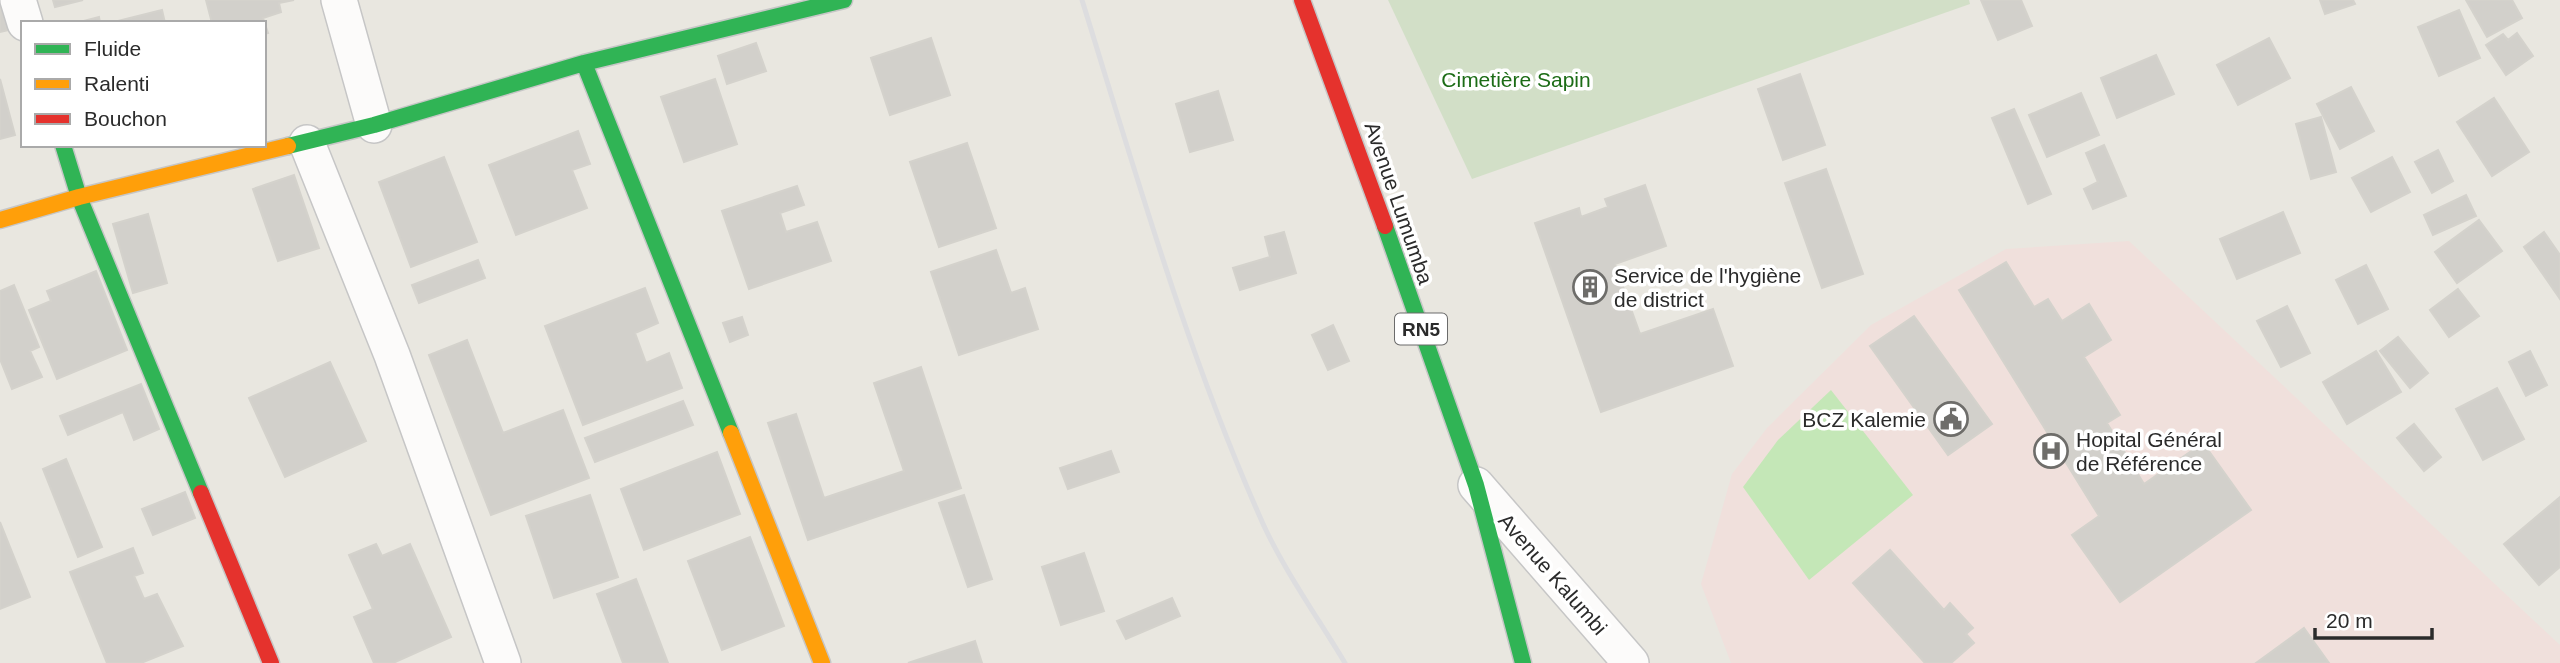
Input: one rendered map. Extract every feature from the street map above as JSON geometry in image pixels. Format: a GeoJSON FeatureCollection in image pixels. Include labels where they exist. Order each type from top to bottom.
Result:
{"type":"FeatureCollection","features":[{"type":"Feature","properties":{"kind":"main road"},"geometry":{"type":"LineString","coordinates":[[0,220],[79,197],[374,125],[584,63],[844,0]]}},
{"type":"Feature","properties":{"kind":"main road","name":"Avenue Lumumba"},"geometry":{"type":"LineString","coordinates":[[1302,0],[1354,136],[1475,485],[1523,663]]}},
{"type":"Feature","properties":{"kind":"main road"},"geometry":{"type":"LineString","coordinates":[[584,63],[822,663]]}},
{"type":"Feature","properties":{"kind":"main road"},"geometry":{"type":"LineString","coordinates":[[64,147],[79,197],[271,663]]}},
{"type":"Feature","properties":{"kind":"street"},"geometry":{"type":"LineString","coordinates":[[18,0],[24,21]]}},
{"type":"Feature","properties":{"kind":"street"},"geometry":{"type":"LineString","coordinates":[[339,0],[374,125]]}},
{"type":"Feature","properties":{"kind":"street"},"geometry":{"type":"LineString","coordinates":[[307,143],[393,355],[503,663]]}},
{"type":"Feature","properties":{"kind":"street","name":"Avenue Kalumbi"},"geometry":{"type":"LineString","coordinates":[[1475,485],[1631,663]]}},
{"type":"Feature","properties":{"kind":"shaded area","name":"Hopital Général de Référence"},"geometry":{"type":"Polygon","coordinates":[[[2129,241],[2560,645],[2560,663],[1731,663],[1701,584],[1732,474],[1767,428],[1871,325],[2006,249],[2129,241]]]}},
{"type":"Feature","properties":{"kind":"green space","name":"Cimetière Sapin"},"geometry":{"type":"Polygon","coordinates":[[[1388,0],[1969,0],[1970,4],[1472,179],[1388,0]]]}},
{"type":"Feature","properties":{"kind":"green space"},"geometry":{"type":"Polygon","coordinates":[[[1831,390],[1913,495],[1809,580],[1743,487],[1778,440],[1831,390]]]}},
{"type":"Feature","properties":{"kind":"building"},"geometry":{"type":"Polygon","coordinates":[[[0,0],[5,0],[13,29],[0,32],[0,0]]]}},
{"type":"Feature","properties":{"kind":"building"},"geometry":{"type":"Polygon","coordinates":[[[53,0],[83,0],[55,7],[53,0]]]}},
{"type":"Feature","properties":{"kind":"building"},"geometry":{"type":"Polygon","coordinates":[[[206,0],[294,0],[279,3],[281,12],[263,18],[264,21],[211,21],[206,0]]]}},
{"type":"Feature","properties":{"kind":"building"},"geometry":{"type":"Polygon","coordinates":[[[1981,0],[2021,0],[2032,26],[1998,40],[1981,0]]]}},
{"type":"Feature","properties":{"kind":"building"},"geometry":{"type":"Polygon","coordinates":[[[2320,0],[2353,0],[2355,4],[2325,14],[2320,0]]]}},
{"type":"Feature","properties":{"kind":"building"},"geometry":{"type":"Polygon","coordinates":[[[2466,0],[2512,0],[2522,18],[2487,37],[2466,0]]]}},
{"type":"Feature","properties":{"kind":"building"},"geometry":{"type":"Polygon","coordinates":[[[162,10],[165,21],[118,21],[162,10]]]}},
{"type":"Feature","properties":{"kind":"building"},"geometry":{"type":"Polygon","coordinates":[[[2459,10],[2480,58],[2439,76],[2418,27],[2459,10]]]}},
{"type":"Feature","properties":{"kind":"building"},"geometry":{"type":"Polygon","coordinates":[[[99,17],[100,21],[84,21],[99,17]]]}},
{"type":"Feature","properties":{"kind":"building"},"geometry":{"type":"Polygon","coordinates":[[[2517,33],[2533,56],[2506,75],[2486,45],[2503,34],[2508,40],[2517,33]]]}},
{"type":"Feature","properties":{"kind":"building"},"geometry":{"type":"Polygon","coordinates":[[[931,38],[950,95],[890,115],[871,58],[931,38]]]}},
{"type":"Feature","properties":{"kind":"building"},"geometry":{"type":"Polygon","coordinates":[[[2269,38],[2290,78],[2238,105],[2217,65],[2269,38]]]}},
{"type":"Feature","properties":{"kind":"building"},"geometry":{"type":"Polygon","coordinates":[[[756,43],[766,71],[727,84],[718,56],[756,43]]]}},
{"type":"Feature","properties":{"kind":"building"},"geometry":{"type":"Polygon","coordinates":[[[2156,55],[2174,94],[2117,118],[2101,78],[2156,55]]]}},
{"type":"Feature","properties":{"kind":"building"},"geometry":{"type":"Polygon","coordinates":[[[1800,74],[1825,145],[1783,160],[1758,89],[1800,74]]]}},
{"type":"Feature","properties":{"kind":"building"},"geometry":{"type":"Polygon","coordinates":[[[0,79],[15,135],[0,139],[0,79]]]}},
{"type":"Feature","properties":{"kind":"building"},"geometry":{"type":"Polygon","coordinates":[[[715,79],[737,144],[684,162],[661,97],[715,79]]]}},
{"type":"Feature","properties":{"kind":"building"},"geometry":{"type":"Polygon","coordinates":[[[2351,87],[2374,131],[2340,149],[2317,104],[2351,87]]]}},
{"type":"Feature","properties":{"kind":"building"},"geometry":{"type":"Polygon","coordinates":[[[1218,91],[1233,140],[1190,152],[1176,104],[1218,91]]]}},
{"type":"Feature","properties":{"kind":"building"},"geometry":{"type":"Polygon","coordinates":[[[2081,93],[2099,135],[2047,157],[2029,115],[2081,93]]]}},
{"type":"Feature","properties":{"kind":"building"},"geometry":{"type":"Polygon","coordinates":[[[2494,98],[2529,152],[2492,176],[2457,122],[2494,98]]]}},
{"type":"Feature","properties":{"kind":"building"},"geometry":{"type":"Polygon","coordinates":[[[2014,109],[2051,194],[2028,204],[1992,118],[2014,109]]]}},
{"type":"Feature","properties":{"kind":"building"},"geometry":{"type":"Polygon","coordinates":[[[2321,117],[2336,172],[2311,179],[2296,124],[2321,117]]]}},
{"type":"Feature","properties":{"kind":"building"},"geometry":{"type":"Polygon","coordinates":[[[578,131],[590,164],[572,170],[587,208],[516,235],[489,165],[578,131]]]}},
{"type":"Feature","properties":{"kind":"building"},"geometry":{"type":"Polygon","coordinates":[[[967,143],[996,228],[939,247],[910,162],[967,143]]]}},
{"type":"Feature","properties":{"kind":"building"},"geometry":{"type":"Polygon","coordinates":[[[2104,145],[2126,196],[2093,209],[2084,189],[2098,182],[2086,153],[2104,145]]]}},
{"type":"Feature","properties":{"kind":"building"},"geometry":{"type":"Polygon","coordinates":[[[2438,150],[2453,181],[2432,193],[2415,162],[2438,150]]]}},
{"type":"Feature","properties":{"kind":"building"},"geometry":{"type":"Polygon","coordinates":[[[444,157],[477,242],[411,267],[379,182],[444,157]]]}},
{"type":"Feature","properties":{"kind":"building"},"geometry":{"type":"Polygon","coordinates":[[[2392,157],[2410,192],[2371,212],[2352,178],[2392,157]]]}},
{"type":"Feature","properties":{"kind":"building"},"geometry":{"type":"Polygon","coordinates":[[[1826,169],[1863,274],[1822,288],[1785,183],[1826,169]]]}},
{"type":"Feature","properties":{"kind":"building"},"geometry":{"type":"Polygon","coordinates":[[[294,175],[319,248],[278,261],[253,189],[294,175]]]}},
{"type":"Feature","properties":{"kind":"building","name":"Service de l'hygiène de district"},"geometry":{"type":"Polygon","coordinates":[[[1645,185],[1666,246],[1615,264],[1640,334],[1713,309],[1733,366],[1601,412],[1535,223],[1579,208],[1581,217],[1608,207],[1605,199],[1645,185]]]}},
{"type":"Feature","properties":{"kind":"building"},"geometry":{"type":"Polygon","coordinates":[[[797,186],[804,205],[780,213],[786,232],[817,222],[831,261],[749,289],[722,211],[797,186]]]}},
{"type":"Feature","properties":{"kind":"building"},"geometry":{"type":"Polygon","coordinates":[[[2466,195],[2476,216],[2433,235],[2424,215],[2466,195]]]}},
{"type":"Feature","properties":{"kind":"building"},"geometry":{"type":"Polygon","coordinates":[[[2283,212],[2300,253],[2237,279],[2220,239],[2283,212]]]}},
{"type":"Feature","properties":{"kind":"building"},"geometry":{"type":"Polygon","coordinates":[[[148,214],[167,283],[133,293],[113,224],[148,214]]]}},
{"type":"Feature","properties":{"kind":"building"},"geometry":{"type":"Polygon","coordinates":[[[2479,220],[2502,251],[2457,283],[2435,252],[2479,220]]]}},
{"type":"Feature","properties":{"kind":"building"},"geometry":{"type":"Polygon","coordinates":[[[1284,232],[1296,273],[1240,290],[1233,268],[1270,257],[1265,237],[1284,232]]]}},
{"type":"Feature","properties":{"kind":"building"},"geometry":{"type":"Polygon","coordinates":[[[2544,232],[2560,255],[2560,299],[2524,247],[2544,232]]]}},
{"type":"Feature","properties":{"kind":"building"},"geometry":{"type":"Polygon","coordinates":[[[996,250],[1011,293],[1025,288],[1038,329],[959,355],[931,272],[996,250]]]}},
{"type":"Feature","properties":{"kind":"building"},"geometry":{"type":"Polygon","coordinates":[[[478,260],[485,278],[419,303],[412,285],[478,260]]]}},
{"type":"Feature","properties":{"kind":"building"},"geometry":{"type":"Polygon","coordinates":[[[2006,262],[2034,307],[2048,299],[2062,321],[2089,304],[2111,340],[2084,357],[2120,415],[2107,423],[2144,484],[2203,443],[2251,510],[2120,602],[2072,535],[2099,516],[1959,290],[2006,262]]]}},
{"type":"Feature","properties":{"kind":"building"},"geometry":{"type":"Polygon","coordinates":[[[2366,265],[2388,309],[2358,324],[2336,280],[2366,265]]]}},
{"type":"Feature","properties":{"kind":"building"},"geometry":{"type":"Polygon","coordinates":[[[96,271],[127,350],[57,379],[29,310],[51,301],[47,291],[96,271]]]}},
{"type":"Feature","properties":{"kind":"building"},"geometry":{"type":"Polygon","coordinates":[[[14,285],[39,347],[30,351],[42,377],[12,389],[0,359],[0,291],[14,285]]]}},
{"type":"Feature","properties":{"kind":"building"},"geometry":{"type":"Polygon","coordinates":[[[645,288],[658,323],[635,333],[646,363],[669,353],[682,388],[583,425],[545,326],[645,288]]]}},
{"type":"Feature","properties":{"kind":"building"},"geometry":{"type":"Polygon","coordinates":[[[2458,289],[2479,316],[2449,337],[2430,310],[2458,289]]]}},
{"type":"Feature","properties":{"kind":"building"},"geometry":{"type":"Polygon","coordinates":[[[2287,306],[2310,353],[2281,367],[2257,321],[2287,306]]]}},
{"type":"Feature","properties":{"kind":"building"},"geometry":{"type":"Polygon","coordinates":[[[1914,316],[1992,424],[1948,455],[1870,346],[1914,316]]]}},
{"type":"Feature","properties":{"kind":"building"},"geometry":{"type":"Polygon","coordinates":[[[742,317],[748,335],[730,342],[723,323],[742,317]]]}},
{"type":"Feature","properties":{"kind":"building"},"geometry":{"type":"Polygon","coordinates":[[[1333,325],[1349,361],[1328,370],[1312,335],[1333,325]]]}},
{"type":"Feature","properties":{"kind":"building"},"geometry":{"type":"Polygon","coordinates":[[[2398,337],[2428,373],[2410,388],[2380,351],[2398,337]]]}},
{"type":"Feature","properties":{"kind":"building"},"geometry":{"type":"Polygon","coordinates":[[[467,340],[503,433],[563,410],[589,478],[491,515],[429,355],[467,340]]]}},
{"type":"Feature","properties":{"kind":"building"},"geometry":{"type":"Polygon","coordinates":[[[2376,351],[2401,392],[2347,424],[2323,382],[2376,351]]]}},
{"type":"Feature","properties":{"kind":"building"},"geometry":{"type":"Polygon","coordinates":[[[2530,351],[2547,385],[2526,396],[2509,362],[2530,351]]]}},
{"type":"Feature","properties":{"kind":"building"},"geometry":{"type":"Polygon","coordinates":[[[330,362],[366,441],[285,477],[249,398],[330,362]]]}},
{"type":"Feature","properties":{"kind":"building"},"geometry":{"type":"Polygon","coordinates":[[[921,367],[961,488],[808,540],[768,423],[796,414],[824,498],[904,471],[874,383],[921,367]]]}},
{"type":"Feature","properties":{"kind":"building"},"geometry":{"type":"Polygon","coordinates":[[[141,384],[159,429],[134,440],[123,412],[68,435],[60,416],[141,384]]]}},
{"type":"Feature","properties":{"kind":"building"},"geometry":{"type":"Polygon","coordinates":[[[2497,388],[2524,439],[2483,460],[2456,409],[2497,388]]]}},
{"type":"Feature","properties":{"kind":"building"},"geometry":{"type":"Polygon","coordinates":[[[683,401],[693,425],[595,462],[585,438],[683,401]]]}},
{"type":"Feature","properties":{"kind":"building"},"geometry":{"type":"Polygon","coordinates":[[[2414,424],[2441,457],[2424,471],[2397,438],[2414,424]]]}},
{"type":"Feature","properties":{"kind":"building"},"geometry":{"type":"Polygon","coordinates":[[[1111,451],[1119,472],[1068,489],[1060,468],[1111,451]]]}},
{"type":"Feature","properties":{"kind":"building"},"geometry":{"type":"Polygon","coordinates":[[[717,452],[740,514],[644,550],[621,489],[717,452]]]}},
{"type":"Feature","properties":{"kind":"building"},"geometry":{"type":"Polygon","coordinates":[[[66,459],[102,547],[78,557],[43,469],[66,459]]]}},
{"type":"Feature","properties":{"kind":"building"},"geometry":{"type":"Polygon","coordinates":[[[185,492],[195,518],[153,535],[142,509],[185,492]]]}},
{"type":"Feature","properties":{"kind":"building"},"geometry":{"type":"Polygon","coordinates":[[[590,495],[618,577],[554,598],[526,516],[590,495]]]}},
{"type":"Feature","properties":{"kind":"building"},"geometry":{"type":"Polygon","coordinates":[[[964,495],[992,579],[968,587],[939,503],[964,495]]]}},
{"type":"Feature","properties":{"kind":"building"},"geometry":{"type":"Polygon","coordinates":[[[2560,497],[2560,567],[2539,585],[2504,544],[2560,497]]]}},
{"type":"Feature","properties":{"kind":"building"},"geometry":{"type":"Polygon","coordinates":[[[0,522],[30,597],[0,609],[0,522]]]}},
{"type":"Feature","properties":{"kind":"building"},"geometry":{"type":"Polygon","coordinates":[[[750,537],[784,626],[722,650],[688,561],[750,537]]]}},
{"type":"Feature","properties":{"kind":"building"},"geometry":{"type":"Polygon","coordinates":[[[376,544],[382,556],[410,544],[451,637],[393,663],[374,663],[354,617],[373,609],[349,555],[376,544]]]}},
{"type":"Feature","properties":{"kind":"building"},"geometry":{"type":"Polygon","coordinates":[[[133,548],[143,573],[134,576],[144,599],[157,594],[183,646],[141,663],[107,663],[70,572],[133,548]]]}},
{"type":"Feature","properties":{"kind":"building"},"geometry":{"type":"Polygon","coordinates":[[[1890,550],[1944,610],[1950,603],[1973,628],[1966,634],[1974,643],[1951,663],[1925,663],[1853,583],[1890,550]]]}},
{"type":"Feature","properties":{"kind":"building"},"geometry":{"type":"Polygon","coordinates":[[[1084,553],[1104,611],[1061,625],[1042,567],[1084,553]]]}},
{"type":"Feature","properties":{"kind":"building"},"geometry":{"type":"Polygon","coordinates":[[[636,579],[668,663],[623,663],[597,594],[636,579]]]}},
{"type":"Feature","properties":{"kind":"building"},"geometry":{"type":"Polygon","coordinates":[[[1172,598],[1180,616],[1126,639],[1117,621],[1172,598]]]}},
{"type":"Feature","properties":{"kind":"building"},"geometry":{"type":"Polygon","coordinates":[[[2304,628],[2329,663],[2256,663],[2304,628]]]}},
{"type":"Feature","properties":{"kind":"building"},"geometry":{"type":"Polygon","coordinates":[[[975,641],[982,663],[908,663],[975,641]]]}},
{"type":"Feature","properties":{"kind":"railway"},"geometry":{"type":"LineString","coordinates":[[1082,0],[1165,266],[1211,397],[1273,544],[1345,663]]}},
{"type":"Feature","properties":{"kind":"traffic: fast"},"geometry":{"type":"LineString","coordinates":[[288,146],[374,125],[584,63],[844,0]]}},
{"type":"Feature","properties":{"kind":"traffic: fast"},"geometry":{"type":"LineString","coordinates":[[584,63],[731,433]]}},
{"type":"Feature","properties":{"kind":"traffic: fast"},"geometry":{"type":"LineString","coordinates":[[64,147],[79,197],[201,493]]}},
{"type":"Feature","properties":{"kind":"traffic: fast"},"geometry":{"type":"LineString","coordinates":[[1385,226],[1476,485],[1523,663]]}},
{"type":"Feature","properties":{"kind":"traffic: slow"},"geometry":{"type":"LineString","coordinates":[[0,220],[79,197],[288,146]]}},
{"type":"Feature","properties":{"kind":"traffic: slow"},"geometry":{"type":"LineString","coordinates":[[731,433],[822,663]]}},
{"type":"Feature","properties":{"kind":"traffic: jam"},"geometry":{"type":"LineString","coordinates":[[1302,0],[1385,226]]}},
{"type":"Feature","properties":{"kind":"traffic: jam"},"geometry":{"type":"LineString","coordinates":[[201,493],[271,663]]}},
{"type":"Feature","properties":{"kind":"place","name":"Service de l'hygiène de district"},"geometry":{"type":"Point","coordinates":[1590,287]}},
{"type":"Feature","properties":{"kind":"place","name":"BCZ Kalemie"},"geometry":{"type":"Point","coordinates":[1951,419]}},
{"type":"Feature","properties":{"kind":"place","name":"Hopital Général de Référence"},"geometry":{"type":"Point","coordinates":[2051,451]}}]}
